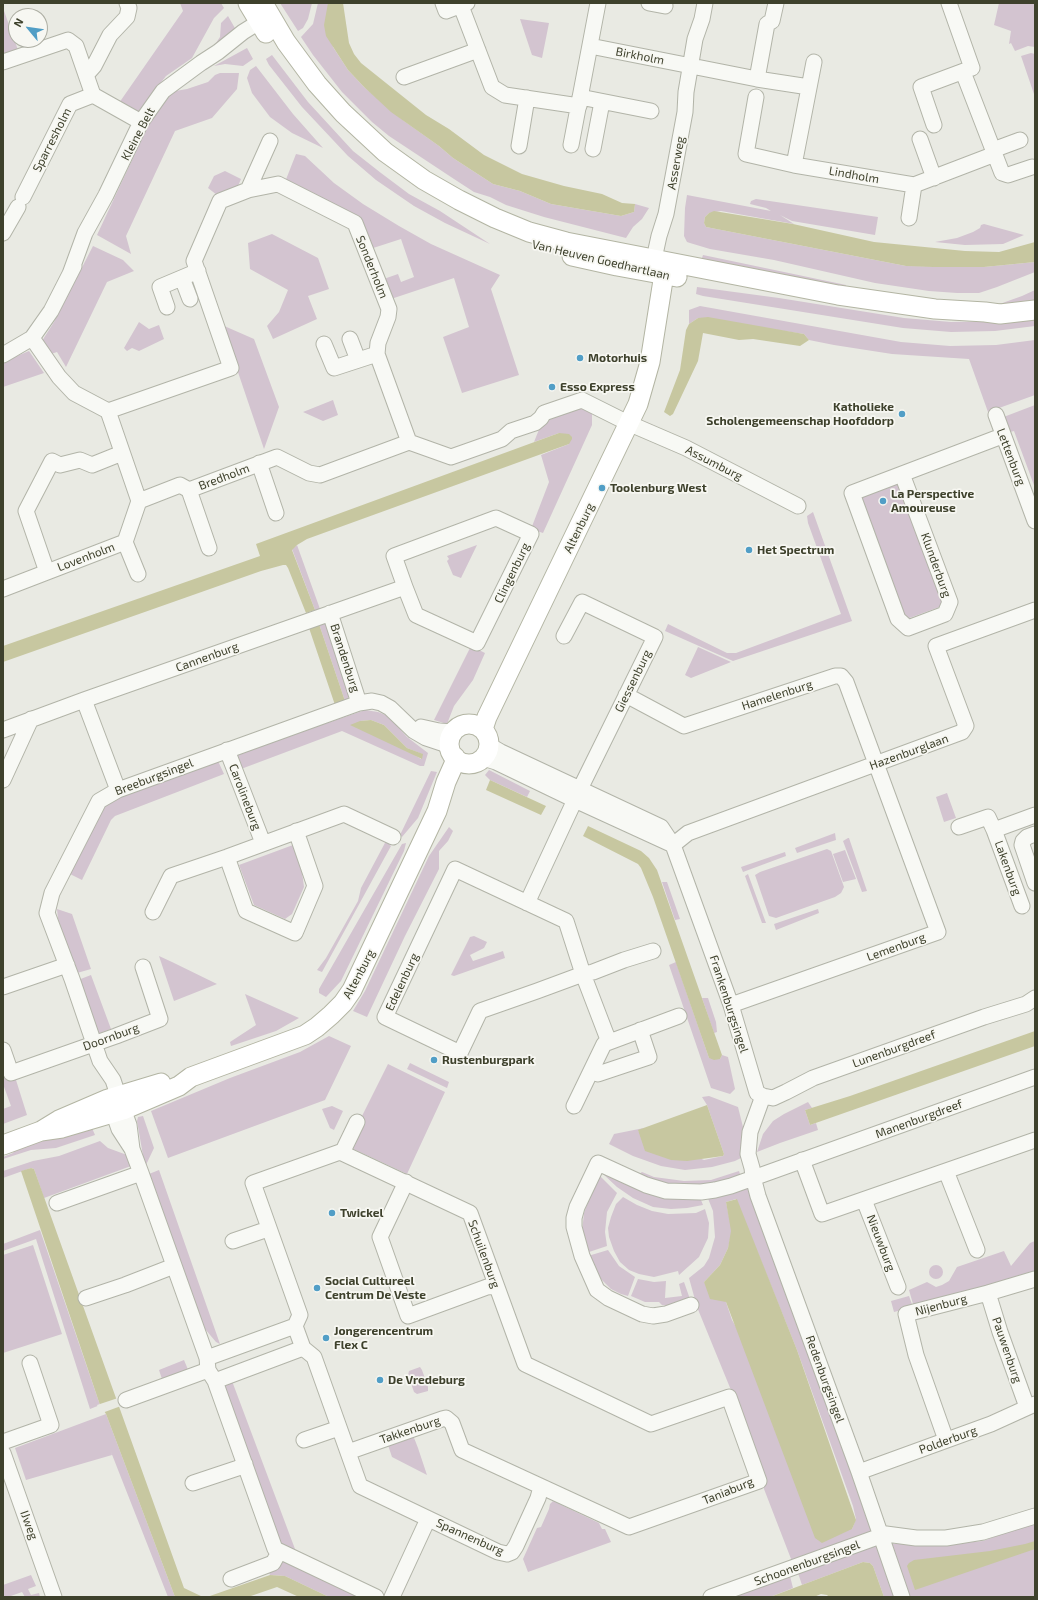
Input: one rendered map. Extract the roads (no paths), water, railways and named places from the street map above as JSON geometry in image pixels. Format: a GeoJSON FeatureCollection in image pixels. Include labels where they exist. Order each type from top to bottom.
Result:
{"type":"FeatureCollection","features":[{"type":"Feature","properties":{"kind":"main road","name":"Van Heuven Goedhartlaan"},"geometry":{"type":"LineString","coordinates":[[248,3],[343,113],[385,152],[424,180],[459,200],[495,218],[529,232],[659,267],[858,310],[910,317],[990,318],[1000,314],[1035,310]]}},
{"type":"Feature","properties":{"kind":"main road","name":"Van Heuven Goedhartlaan"},"geometry":{"type":"LineString","coordinates":[[263,3],[265,24]]}},
{"type":"Feature","properties":{"kind":"main road","name":"Altenburg"},"geometry":{"type":"LineString","coordinates":[[3,1145],[41,1131],[59,1120],[116,1105],[176,1079],[191,1077],[305,1035],[332,1015],[343,1003],[352,990],[437,811],[446,782],[454,764],[469,744],[479,713],[622,420],[638,404],[650,362],[659,267]]}},
{"type":"Feature","properties":{"kind":"street"},"geometry":{"type":"LineString","coordinates":[[86,75],[94,66],[110,35],[127,17],[129,8],[128,3]]}},
{"type":"Feature","properties":{"kind":"street"},"geometry":{"type":"LineString","coordinates":[[443,3],[446,11],[464,4],[478,50],[492,87],[505,95],[527,98],[602,102],[651,111]]}},
{"type":"Feature","properties":{"kind":"street"},"geometry":{"type":"LineString","coordinates":[[571,145],[598,3]]}},
{"type":"Feature","properties":{"kind":"street"},"geometry":{"type":"LineString","coordinates":[[649,3],[665,6]]}},
{"type":"Feature","properties":{"kind":"street","name":"Asserweg"},"geometry":{"type":"LineString","coordinates":[[659,267],[668,232],[666,214],[685,112],[686,92],[695,66],[695,39],[702,19],[705,3]]}},
{"type":"Feature","properties":{"kind":"street"},"geometry":{"type":"LineString","coordinates":[[757,79],[767,24],[772,21],[776,3]]}},
{"type":"Feature","properties":{"kind":"street"},"geometry":{"type":"LineString","coordinates":[[934,125],[921,87],[972,68],[950,3]]}},
{"type":"Feature","properties":{"kind":"street","name":"Kleine Belt"},"geometry":{"type":"LineString","coordinates":[[3,355],[32,338],[51,311],[70,274],[85,233],[106,195],[141,122],[163,91],[218,52],[235,37],[265,24]]}},
{"type":"Feature","properties":{"kind":"street"},"geometry":{"type":"LineString","coordinates":[[3,62],[68,40],[76,46],[93,95],[141,122]]}},
{"type":"Feature","properties":{"kind":"street","name":"Birkholm"},"geometry":{"type":"LineString","coordinates":[[590,46],[695,66]]}},
{"type":"Feature","properties":{"kind":"street"},"geometry":{"type":"LineString","coordinates":[[404,77],[478,50]]}},
{"type":"Feature","properties":{"kind":"street"},"geometry":{"type":"LineString","coordinates":[[794,165],[814,62]]}},
{"type":"Feature","properties":{"kind":"street"},"geometry":{"type":"LineString","coordinates":[[695,66],[757,79],[809,87]]}},
{"type":"Feature","properties":{"kind":"street"},"geometry":{"type":"LineString","coordinates":[[963,72],[1002,173],[1008,175],[1032,167]]}},
{"type":"Feature","properties":{"kind":"street","name":"Sparresholm"},"geometry":{"type":"LineString","coordinates":[[3,233],[70,104],[93,95]]}},
{"type":"Feature","properties":{"kind":"street","name":"Lindholm"},"geometry":{"type":"LineString","coordinates":[[756,97],[746,154],[794,165],[914,185],[934,178],[1020,140]]}},
{"type":"Feature","properties":{"kind":"street"},"geometry":{"type":"LineString","coordinates":[[519,146],[527,98]]}},
{"type":"Feature","properties":{"kind":"street"},"geometry":{"type":"LineString","coordinates":[[593,149],[602,102]]}},
{"type":"Feature","properties":{"kind":"street"},"geometry":{"type":"LineString","coordinates":[[920,139],[934,178]]}},
{"type":"Feature","properties":{"kind":"street"},"geometry":{"type":"LineString","coordinates":[[248,190],[270,141]]}},
{"type":"Feature","properties":{"kind":"street","name":"Sonderholm"},"geometry":{"type":"LineString","coordinates":[[108,411],[231,368],[194,261],[220,201],[248,190],[278,184],[355,223],[389,310],[388,317],[378,343],[378,354],[409,442]]}},
{"type":"Feature","properties":{"kind":"street"},"geometry":{"type":"LineString","coordinates":[[909,218],[914,185]]}},
{"type":"Feature","properties":{"kind":"street"},"geometry":{"type":"LineString","coordinates":[[167,307],[160,287],[198,271]]}},
{"type":"Feature","properties":{"kind":"street"},"geometry":{"type":"LineString","coordinates":[[182,278],[190,299]]}},
{"type":"Feature","properties":{"kind":"street"},"geometry":{"type":"LineString","coordinates":[[32,338],[59,377],[74,393],[108,411],[139,501],[125,542],[138,574]]}},
{"type":"Feature","properties":{"kind":"street"},"geometry":{"type":"LineString","coordinates":[[350,339],[358,360]]}},
{"type":"Feature","properties":{"kind":"street"},"geometry":{"type":"LineString","coordinates":[[324,344],[334,368],[378,354]]}},
{"type":"Feature","properties":{"kind":"street"},"geometry":{"type":"LineString","coordinates":[[265,461],[277,456],[309,474],[320,475],[409,442],[452,457],[502,439],[511,431],[535,423],[544,413],[582,400],[622,420]]}},
{"type":"Feature","properties":{"kind":"street","name":"Lettenburg"},"geometry":{"type":"LineString","coordinates":[[996,415],[1002,436],[1035,521]]}},
{"type":"Feature","properties":{"kind":"street","name":"Assumburg"},"geometry":{"type":"LineString","coordinates":[[622,420],[686,448],[798,506]]}},
{"type":"Feature","properties":{"kind":"street"},"geometry":{"type":"LineString","coordinates":[[902,474],[1002,436]]}},
{"type":"Feature","properties":{"kind":"street","name":"Lovenholm"},"geometry":{"type":"LineString","coordinates":[[47,572],[26,511],[52,461],[60,466],[80,460],[92,465],[122,453]]}},
{"type":"Feature","properties":{"kind":"street","name":"Bredholm"},"geometry":{"type":"LineString","coordinates":[[189,490],[265,461],[276,513]]}},
{"type":"Feature","properties":{"kind":"street","name":"Klunderburg"},"geometry":{"type":"LineString","coordinates":[[902,474],[950,602],[945,614],[928,622],[908,628],[898,619],[852,493],[902,474]]}},
{"type":"Feature","properties":{"kind":"street","name":"Bredholm"},"geometry":{"type":"LineString","coordinates":[[139,501],[180,485],[189,490],[209,548]]}},
{"type":"Feature","properties":{"kind":"street","name":"Clingenburg"},"geometry":{"type":"LineString","coordinates":[[496,518],[531,534],[477,644],[416,616],[404,587],[394,556],[496,518]]}},
{"type":"Feature","properties":{"kind":"street","name":"Lovenholm"},"geometry":{"type":"LineString","coordinates":[[3,589],[125,542]]}},
{"type":"Feature","properties":{"kind":"street"},"geometry":{"type":"LineString","coordinates":[[330,613],[404,587]]}},
{"type":"Feature","properties":{"kind":"street","name":"Giessenburg"},"geometry":{"type":"LineString","coordinates":[[564,636],[582,602],[655,637],[577,795]]}},
{"type":"Feature","properties":{"kind":"street"},"geometry":{"type":"LineString","coordinates":[[928,622],[936,646],[1035,610]]}},
{"type":"Feature","properties":{"kind":"street","name":"Cannenburg"},"geometry":{"type":"LineString","coordinates":[[3,730],[330,613]]}},
{"type":"Feature","properties":{"kind":"street","name":"Brandenburg"},"geometry":{"type":"LineString","coordinates":[[330,613],[359,703]]}},
{"type":"Feature","properties":{"kind":"street","name":"Hazenburglaan"},"geometry":{"type":"LineString","coordinates":[[673,845],[688,833],[962,732],[966,726],[936,646]]}},
{"type":"Feature","properties":{"kind":"street","name":"Hamelenburg"},"geometry":{"type":"LineString","coordinates":[[626,695],[684,726],[835,676],[841,676],[846,682],[875,764]]}},
{"type":"Feature","properties":{"kind":"street"},"geometry":{"type":"LineString","coordinates":[[84,700],[118,790]]}},
{"type":"Feature","properties":{"kind":"street","name":"Breeburgsingel"},"geometry":{"type":"LineString","coordinates":[[116,1105],[113,1080],[100,1061],[67,965],[47,913],[48,902],[62,872],[94,808],[104,797],[118,790],[227,750],[359,703],[372,701],[381,703],[390,708],[403,721],[469,744]]}},
{"type":"Feature","properties":{"kind":"street"},"geometry":{"type":"LineString","coordinates":[[3,780],[31,719]]}},
{"type":"Feature","properties":{"kind":"street","name":"Frankenburgsingel"},"geometry":{"type":"LineString","coordinates":[[469,744],[496,762],[661,827],[673,845],[731,1005],[755,1086],[758,1093],[764,1096]]}},
{"type":"Feature","properties":{"kind":"street","name":"Carolineburg"},"geometry":{"type":"LineString","coordinates":[[227,750],[263,843]]}},
{"type":"Feature","properties":{"kind":"street","name":"Lemenburg"},"geometry":{"type":"LineString","coordinates":[[731,1005],[938,932],[875,764]]}},
{"type":"Feature","properties":{"kind":"street"},"geometry":{"type":"LineString","coordinates":[[527,902],[577,795]]}},
{"type":"Feature","properties":{"kind":"street","name":"Carolineburg"},"geometry":{"type":"LineString","coordinates":[[153,912],[171,876],[344,814],[394,836]]}},
{"type":"Feature","properties":{"kind":"street","name":"Lakenburg"},"geometry":{"type":"LineString","coordinates":[[994,830],[1035,815]]}},
{"type":"Feature","properties":{"kind":"street","name":"Lakenburg"},"geometry":{"type":"LineString","coordinates":[[958,828],[988,817],[1022,906]]}},
{"type":"Feature","properties":{"kind":"street"},"geometry":{"type":"LineString","coordinates":[[227,857],[246,911],[295,933],[315,886],[296,831]]}},
{"type":"Feature","properties":{"kind":"street"},"geometry":{"type":"LineString","coordinates":[[1035,834],[1027,838],[1022,845],[1035,883]]}},
{"type":"Feature","properties":{"kind":"street","name":"Edelenburg"},"geometry":{"type":"LineString","coordinates":[[609,1042],[584,974],[566,921],[455,869],[386,1017],[460,1053],[480,1010],[584,974],[593,972],[624,960],[653,951]]}},
{"type":"Feature","properties":{"kind":"street"},"geometry":{"type":"LineString","coordinates":[[3,986],[67,965]]}},
{"type":"Feature","properties":{"kind":"street","name":"Doornburg"},"geometry":{"type":"LineString","coordinates":[[3,1050],[11,1073],[160,1019],[143,967]]}},
{"type":"Feature","properties":{"kind":"street","name":"Lunenburgdreef"},"geometry":{"type":"LineString","coordinates":[[764,1096],[773,1098],[814,1078],[984,1017],[1032,1002]]}},
{"type":"Feature","properties":{"kind":"street"},"geometry":{"type":"LineString","coordinates":[[574,1106],[604,1044],[679,1016]]}},
{"type":"Feature","properties":{"kind":"street"},"geometry":{"type":"LineString","coordinates":[[592,1071],[598,1074],[649,1057],[640,1030]]}},
{"type":"Feature","properties":{"kind":"street","name":"Manenburgdreef"},"geometry":{"type":"LineString","coordinates":[[802,1160],[1035,1077]]}},
{"type":"Feature","properties":{"kind":"street","name":"Redenburgsingel"},"geometry":{"type":"LineString","coordinates":[[764,1096],[750,1132],[748,1154],[753,1178],[758,1196],[859,1472],[880,1537],[902,1597]]}},
{"type":"Feature","properties":{"kind":"street"},"geometry":{"type":"LineString","coordinates":[[116,1105],[119,1129],[132,1149],[274,1549],[376,1597]]}},
{"type":"Feature","properties":{"kind":"street"},"geometry":{"type":"LineString","coordinates":[[210,1370],[295,1326],[300,1315],[253,1183],[337,1153],[342,1153],[357,1122]]}},
{"type":"Feature","properties":{"kind":"street","name":"Nieuwburg"},"geometry":{"type":"LineString","coordinates":[[802,1160],[822,1214],[946,1171],[1034,1144]]}},
{"type":"Feature","properties":{"kind":"street","name":"Schuilenburg"},"geometry":{"type":"LineString","coordinates":[[342,1153],[406,1182],[470,1214],[525,1364],[585,1393]]}},
{"type":"Feature","properties":{"kind":"street"},"geometry":{"type":"LineString","coordinates":[[691,1305],[666,1314],[653,1316],[642,1314],[608,1298],[597,1290],[582,1256],[574,1227],[574,1218],[577,1207],[598,1163],[646,1186],[666,1191],[700,1192],[731,1186],[802,1160]]}},
{"type":"Feature","properties":{"kind":"street"},"geometry":{"type":"LineString","coordinates":[[946,1171],[977,1250]]}},
{"type":"Feature","properties":{"kind":"street"},"geometry":{"type":"LineString","coordinates":[[57,1203],[141,1174]]}},
{"type":"Feature","properties":{"kind":"street"},"geometry":{"type":"LineString","coordinates":[[406,1182],[380,1237],[408,1316],[488,1287],[496,1286]]}},
{"type":"Feature","properties":{"kind":"street","name":"Nieuwburg"},"geometry":{"type":"LineString","coordinates":[[864,1200],[898,1287]]}},
{"type":"Feature","properties":{"kind":"street"},"geometry":{"type":"LineString","coordinates":[[233,1240],[268,1228]]}},
{"type":"Feature","properties":{"kind":"street"},"geometry":{"type":"LineString","coordinates":[[86,1298],[174,1266]]}},
{"type":"Feature","properties":{"kind":"street","name":"Nijenburg"},"geometry":{"type":"LineString","coordinates":[[946,1440],[916,1355],[906,1314],[988,1293],[1035,1278]]}},
{"type":"Feature","properties":{"kind":"street","name":"Pauwenburg"},"geometry":{"type":"LineString","coordinates":[[988,1293],[1000,1332],[1031,1405]]}},
{"type":"Feature","properties":{"kind":"street"},"geometry":{"type":"LineString","coordinates":[[126,1400],[210,1370],[303,1348],[295,1326]]}},
{"type":"Feature","properties":{"kind":"street","name":"Spannenburg"},"geometry":{"type":"LineString","coordinates":[[303,1348],[314,1357],[360,1486],[498,1552],[509,1554],[512,1552],[518,1540],[538,1498],[541,1488]]}},
{"type":"Feature","properties":{"kind":"street"},"geometry":{"type":"LineString","coordinates":[[3,1442],[51,1425],[30,1362]]}},
{"type":"Feature","properties":{"kind":"street","name":"Taniaburg"},"geometry":{"type":"LineString","coordinates":[[541,1488],[629,1527],[759,1481],[729,1397],[651,1424],[585,1393]]}},
{"type":"Feature","properties":{"kind":"street","name":"Polderburg"},"geometry":{"type":"LineString","coordinates":[[859,1472],[991,1424],[1031,1405]]}},
{"type":"Feature","properties":{"kind":"street","name":"Takkenburg"},"geometry":{"type":"LineString","coordinates":[[348,1452],[446,1418],[452,1423],[462,1450],[541,1488]]}},
{"type":"Feature","properties":{"kind":"street"},"geometry":{"type":"LineString","coordinates":[[304,1440],[340,1428]]}},
{"type":"Feature","properties":{"kind":"street","name":"IJweg"},"geometry":{"type":"LineString","coordinates":[[3,1453],[54,1597]]}},
{"type":"Feature","properties":{"kind":"street"},"geometry":{"type":"LineString","coordinates":[[193,1483],[238,1468],[244,1464]]}},
{"type":"Feature","properties":{"kind":"street","name":"Schoonenburgsingel"},"geometry":{"type":"LineString","coordinates":[[711,1597],[886,1534],[916,1538],[946,1538],[983,1532],[1035,1516]]}},
{"type":"Feature","properties":{"kind":"street","name":"Spannenburg"},"geometry":{"type":"LineString","coordinates":[[392,1597],[428,1519]]}},
{"type":"Feature","properties":{"kind":"street"},"geometry":{"type":"LineString","coordinates":[[231,1579],[273,1563],[279,1552]]}},
{"type":"Feature","properties":{"kind":"place","name":"Motorhuis"},"geometry":{"type":"Point","coordinates":[580,358]}},
{"type":"Feature","properties":{"kind":"place","name":"Esso Express"},"geometry":{"type":"Point","coordinates":[552,387]}},
{"type":"Feature","properties":{"kind":"place","name":"Katholieke Scholengemeenschap Hoofddorp"},"geometry":{"type":"Point","coordinates":[902,414]}},
{"type":"Feature","properties":{"kind":"place","name":"Toolenburg West"},"geometry":{"type":"Point","coordinates":[602,488]}},
{"type":"Feature","properties":{"kind":"place","name":"La Perspective Amoureuse"},"geometry":{"type":"Point","coordinates":[883,501]}},
{"type":"Feature","properties":{"kind":"place","name":"Het Spectrum"},"geometry":{"type":"Point","coordinates":[749,550]}},
{"type":"Feature","properties":{"kind":"place","name":"Rustenburgpark"},"geometry":{"type":"Point","coordinates":[434,1060]}},
{"type":"Feature","properties":{"kind":"place","name":"Twickel"},"geometry":{"type":"Point","coordinates":[332,1213]}},
{"type":"Feature","properties":{"kind":"place","name":"Social Cultureel Centrum De Veste"},"geometry":{"type":"Point","coordinates":[317,1288]}},
{"type":"Feature","properties":{"kind":"place","name":"Jongerencentrum Flex C"},"geometry":{"type":"Point","coordinates":[326,1338]}},
{"type":"Feature","properties":{"kind":"place","name":"De Vredeburg"},"geometry":{"type":"Point","coordinates":[380,1380]}}]}
